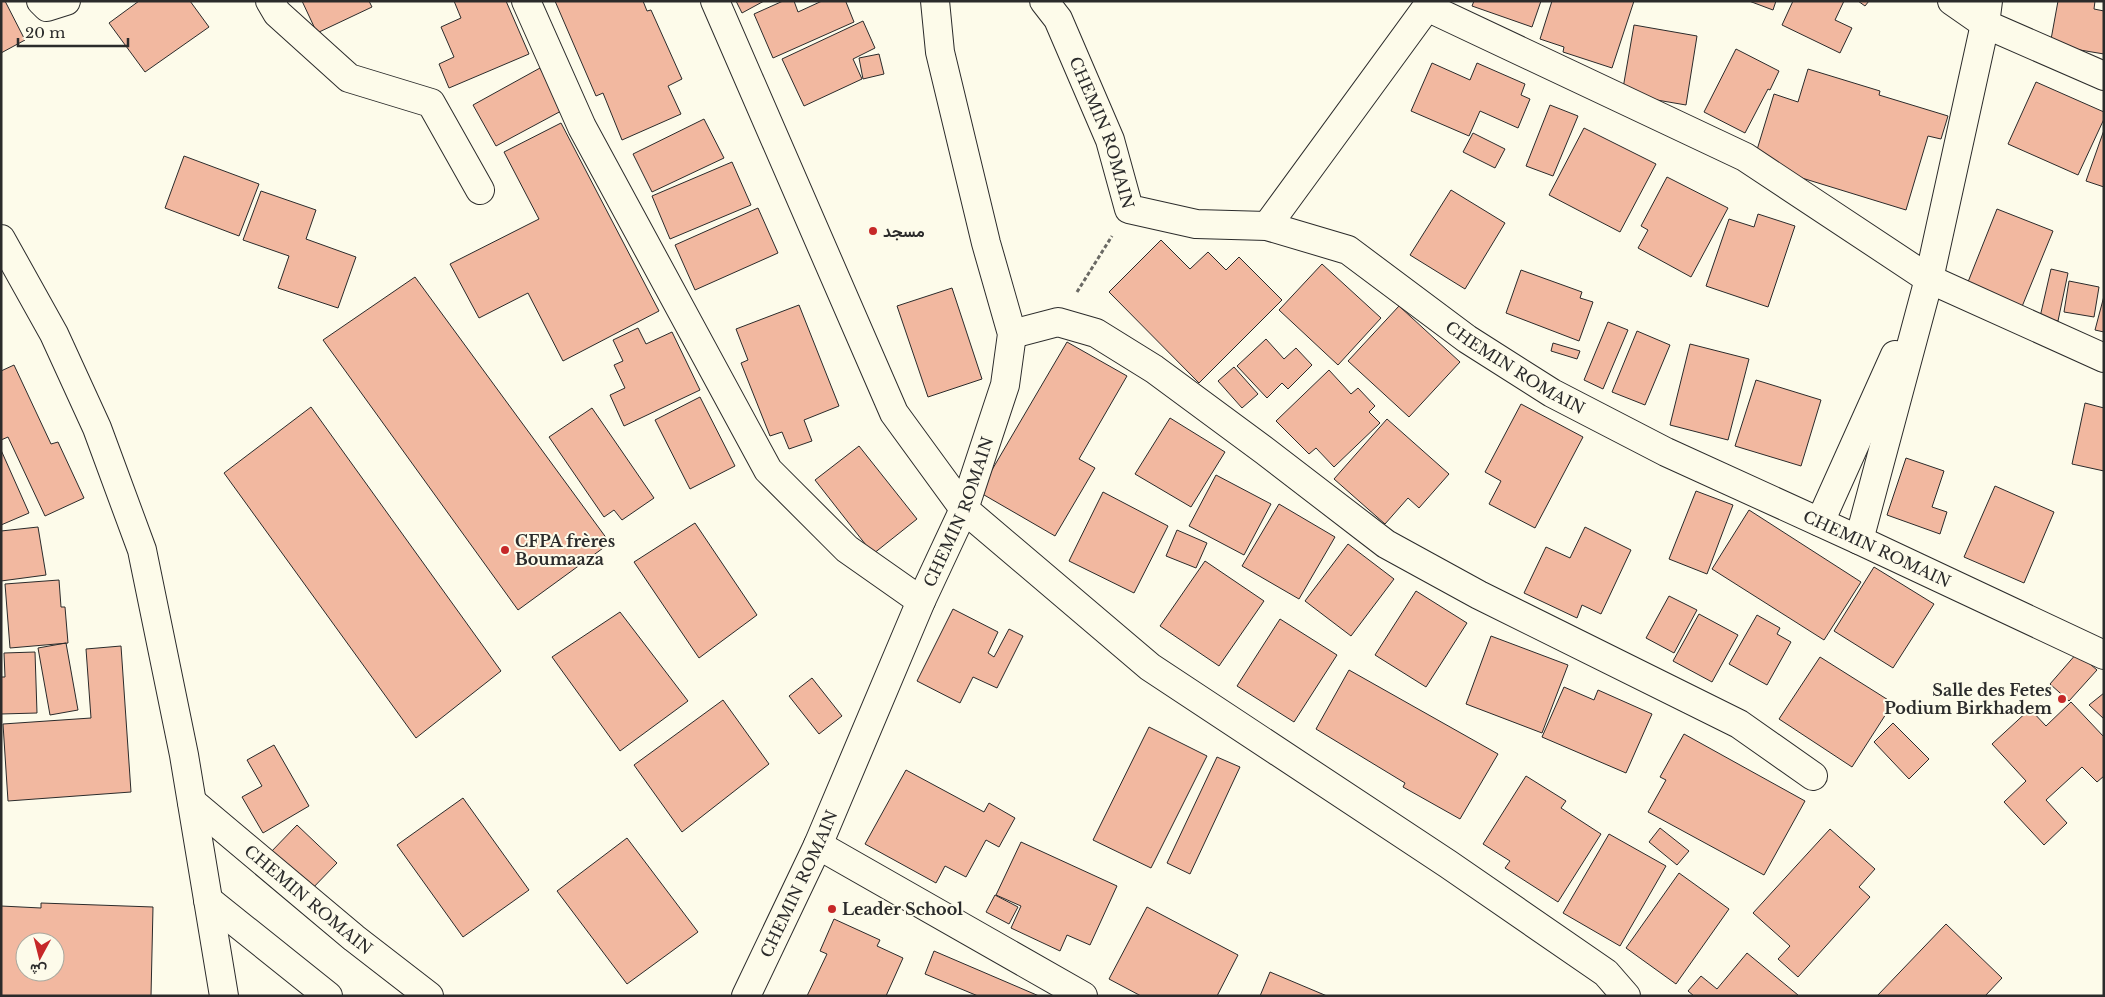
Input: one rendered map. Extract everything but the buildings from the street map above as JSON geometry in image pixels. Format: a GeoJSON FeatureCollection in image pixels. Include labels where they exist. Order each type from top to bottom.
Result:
{"type":"FeatureCollection","features":[{"type":"Feature","properties":{"kind":"street"},"geometry":{"type":"LineString","coordinates":[[41,1],[47,7],[66,1]]}},
{"type":"Feature","properties":{"kind":"street"},"geometry":{"type":"LineString","coordinates":[[270,1],[277,13],[348,78],[431,103],[480,190]]}},
{"type":"Feature","properties":{"kind":"street"},"geometry":{"type":"LineString","coordinates":[[526,1],[582,127],[768,470],[847,549],[921,601]]}},
{"type":"Feature","properties":{"kind":"street"},"geometry":{"type":"LineString","coordinates":[[715,1],[894,413],[964,509],[1150,667],[1448,864],[1606,974],[1626,996]]}},
{"type":"Feature","properties":{"kind":"street","name":"CHEMIN ROMAIN"},"geometry":{"type":"LineString","coordinates":[[746,996],[818,845],[921,601],[964,509],[1004,385],[1012,334],[986,243],[940,52],[936,1]]}},
{"type":"Feature","properties":{"kind":"street","name":"CHEMIN ROMAIN"},"geometry":{"type":"LineString","coordinates":[[1044,1],[1058,19],[1110,140],[1129,209],[1196,224],[1267,226],[1348,250],[1467,339],[1552,393],[1666,452],[2104,655]]}},
{"type":"Feature","properties":{"kind":"street"},"geometry":{"type":"LineString","coordinates":[[1952,1],[1987,13],[2104,76]]}},
{"type":"Feature","properties":{"kind":"street"},"geometry":{"type":"LineString","coordinates":[[1267,226],[1422,4],[1745,157],[1929,278],[2104,358]]}},
{"type":"Feature","properties":{"kind":"street"},"geometry":{"type":"LineString","coordinates":[[1859,540],[1929,278],[1987,13]]}},
{"type":"Feature","properties":{"kind":"street"},"geometry":{"type":"LineString","coordinates":[[1,239],[54,334],[94,419],[142,550],[184,755],[224,996]]}},
{"type":"Feature","properties":{"kind":"street"},"geometry":{"type":"LineString","coordinates":[[1820,522],[1929,278]]}},
{"type":"Feature","properties":{"kind":"street"},"geometry":{"type":"LineString","coordinates":[[1012,334],[1058,322],[1096,333],[1154,369],[1386,544],[1479,594],[1739,724],[1813,776]]}},
{"type":"Feature","properties":{"kind":"street","name":"CHEMIN ROMAIN"},"geometry":{"type":"LineString","coordinates":[[192,802],[354,938],[429,996]]}},
{"type":"Feature","properties":{"kind":"street"},"geometry":{"type":"LineString","coordinates":[[818,845],[1083,996]]}},
{"type":"Feature","properties":{"kind":"street"},"geometry":{"type":"LineString","coordinates":[[208,900],[328,996]]}},
{"type":"Feature","properties":{"kind":"path"},"geometry":{"type":"LineString","coordinates":[[1058,322],[1129,209]]}},
{"type":"Feature","properties":{"kind":"place","name":"مسجد"},"geometry":{"type":"Point","coordinates":[873,231]}},
{"type":"Feature","properties":{"kind":"place","name":"CFPA frères Boumaaza"},"geometry":{"type":"Point","coordinates":[505,550]}},
{"type":"Feature","properties":{"kind":"place","name":"Salle des Fetes Podium Birkhadem"},"geometry":{"type":"Point","coordinates":[2062,699]}},
{"type":"Feature","properties":{"kind":"place","name":"Leader School"},"geometry":{"type":"Point","coordinates":[832,909]}}]}
